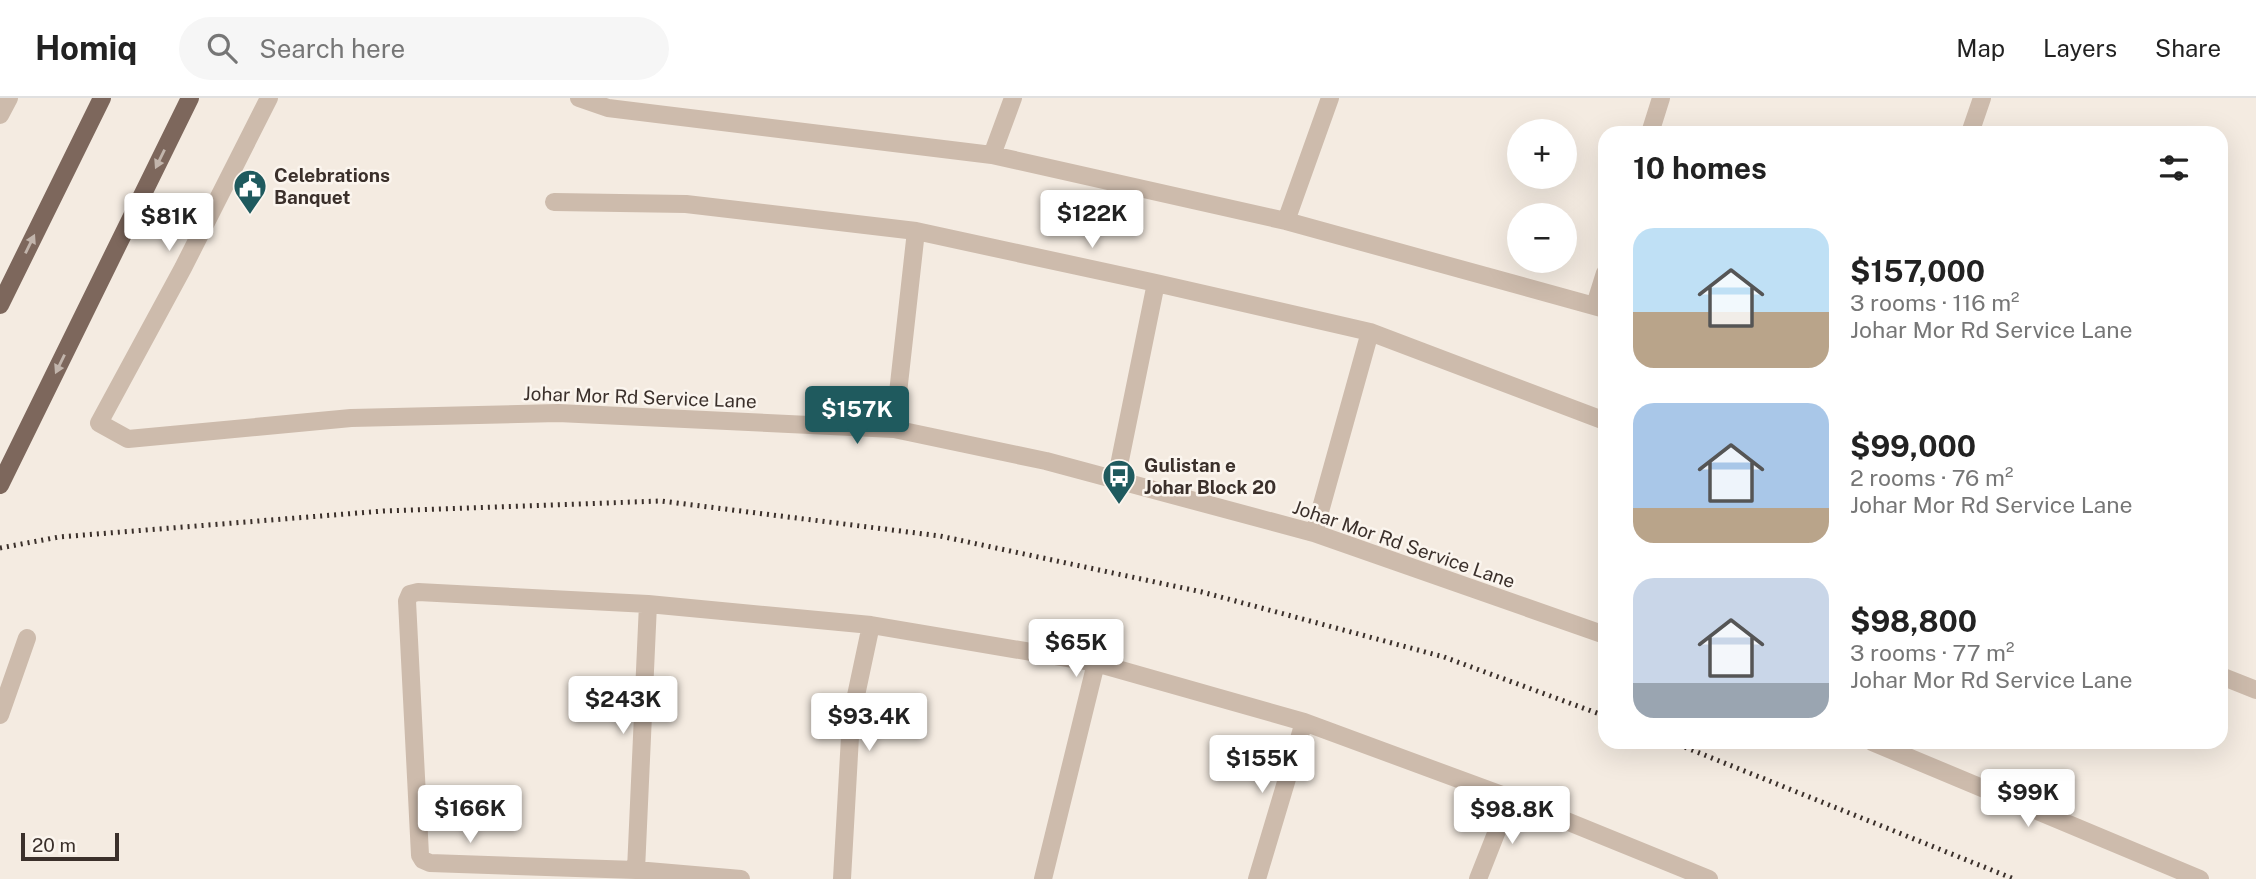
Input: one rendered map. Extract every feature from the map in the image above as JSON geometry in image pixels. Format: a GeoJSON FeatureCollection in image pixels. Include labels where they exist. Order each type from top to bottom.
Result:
{"type":"FeatureCollection","features":[{"type":"Feature","properties":{"kind":"main road"},"geometry":{"type":"LineString","coordinates":[[0,305],[102,98]]}},
{"type":"Feature","properties":{"kind":"main road"},"geometry":{"type":"LineString","coordinates":[[0,485],[190,98]]}},
{"type":"Feature","properties":{"kind":"street","name":"Johar Mor Rd Service Lane"},"geometry":{"type":"LineString","coordinates":[[269,98],[183,268],[99,423],[128,439],[351,418],[558,413],[894,429],[1046,461],[1314,533],[1598,633]]}},
{"type":"Feature","properties":{"kind":"street"},"geometry":{"type":"LineString","coordinates":[[579,98],[608,108],[992,155],[1286,221],[1598,306]]}},
{"type":"Feature","properties":{"kind":"street"},"geometry":{"type":"LineString","coordinates":[[992,155],[1013,98]]}},
{"type":"Feature","properties":{"kind":"street"},"geometry":{"type":"LineString","coordinates":[[1286,221],[1330,98]]}},
{"type":"Feature","properties":{"kind":"street"},"geometry":{"type":"LineString","coordinates":[[1652,126],[1661,98]]}},
{"type":"Feature","properties":{"kind":"street"},"geometry":{"type":"LineString","coordinates":[[1972,126],[1982,98]]}},
{"type":"Feature","properties":{"kind":"street"},"geometry":{"type":"LineString","coordinates":[[554,202],[686,204],[916,231],[1370,332],[1598,418]]}},
{"type":"Feature","properties":{"kind":"street"},"geometry":{"type":"LineString","coordinates":[[894,429],[916,231]]}},
{"type":"Feature","properties":{"kind":"street"},"geometry":{"type":"LineString","coordinates":[[1115,480],[1156,283]]}},
{"type":"Feature","properties":{"kind":"street"},"geometry":{"type":"LineString","coordinates":[[1314,533],[1370,332]]}},
{"type":"Feature","properties":{"kind":"street"},"geometry":{"type":"LineString","coordinates":[[741,879],[636,870],[430,863],[423,860],[420,855],[407,601],[410,594],[418,592],[648,604],[871,625],[1096,663],[1304,722],[1510,798],[1709,879]]}},
{"type":"Feature","properties":{"kind":"street"},"geometry":{"type":"LineString","coordinates":[[636,870],[648,604]]}},
{"type":"Feature","properties":{"kind":"street"},"geometry":{"type":"LineString","coordinates":[[842,879],[851,719],[871,625]]}},
{"type":"Feature","properties":{"kind":"street"},"geometry":{"type":"LineString","coordinates":[[0,715],[27,638]]}},
{"type":"Feature","properties":{"kind":"street"},"geometry":{"type":"LineString","coordinates":[[1043,879],[1096,663]]}},
{"type":"Feature","properties":{"kind":"street"},"geometry":{"type":"LineString","coordinates":[[2228,679],[2256,690]]}},
{"type":"Feature","properties":{"kind":"street"},"geometry":{"type":"LineString","coordinates":[[1257,879],[1304,722]]}},
{"type":"Feature","properties":{"kind":"street"},"geometry":{"type":"LineString","coordinates":[[1889,749],[2200,879]]}},
{"type":"Feature","properties":{"kind":"street"},"geometry":{"type":"LineString","coordinates":[[1478,879],[1510,798]]}},
{"type":"Feature","properties":{"kind":"railway"},"geometry":{"type":"LineString","coordinates":[[0,548],[59,537],[383,511],[661,501],[940,536],[1202,592],[1444,657],[1598,713]]}},
{"type":"Feature","properties":{"kind":"railway"},"geometry":{"type":"LineString","coordinates":[[1689,749],[2014,879]]}},
{"type":"Feature","properties":{"kind":"place","name":"Celebrations Banquet"},"geometry":{"type":"Point","coordinates":[250,216]}},
{"type":"Feature","properties":{"kind":"place","name":"Gulistan e Johar Block 20"},"geometry":{"type":"Point","coordinates":[1119,506]}}]}
